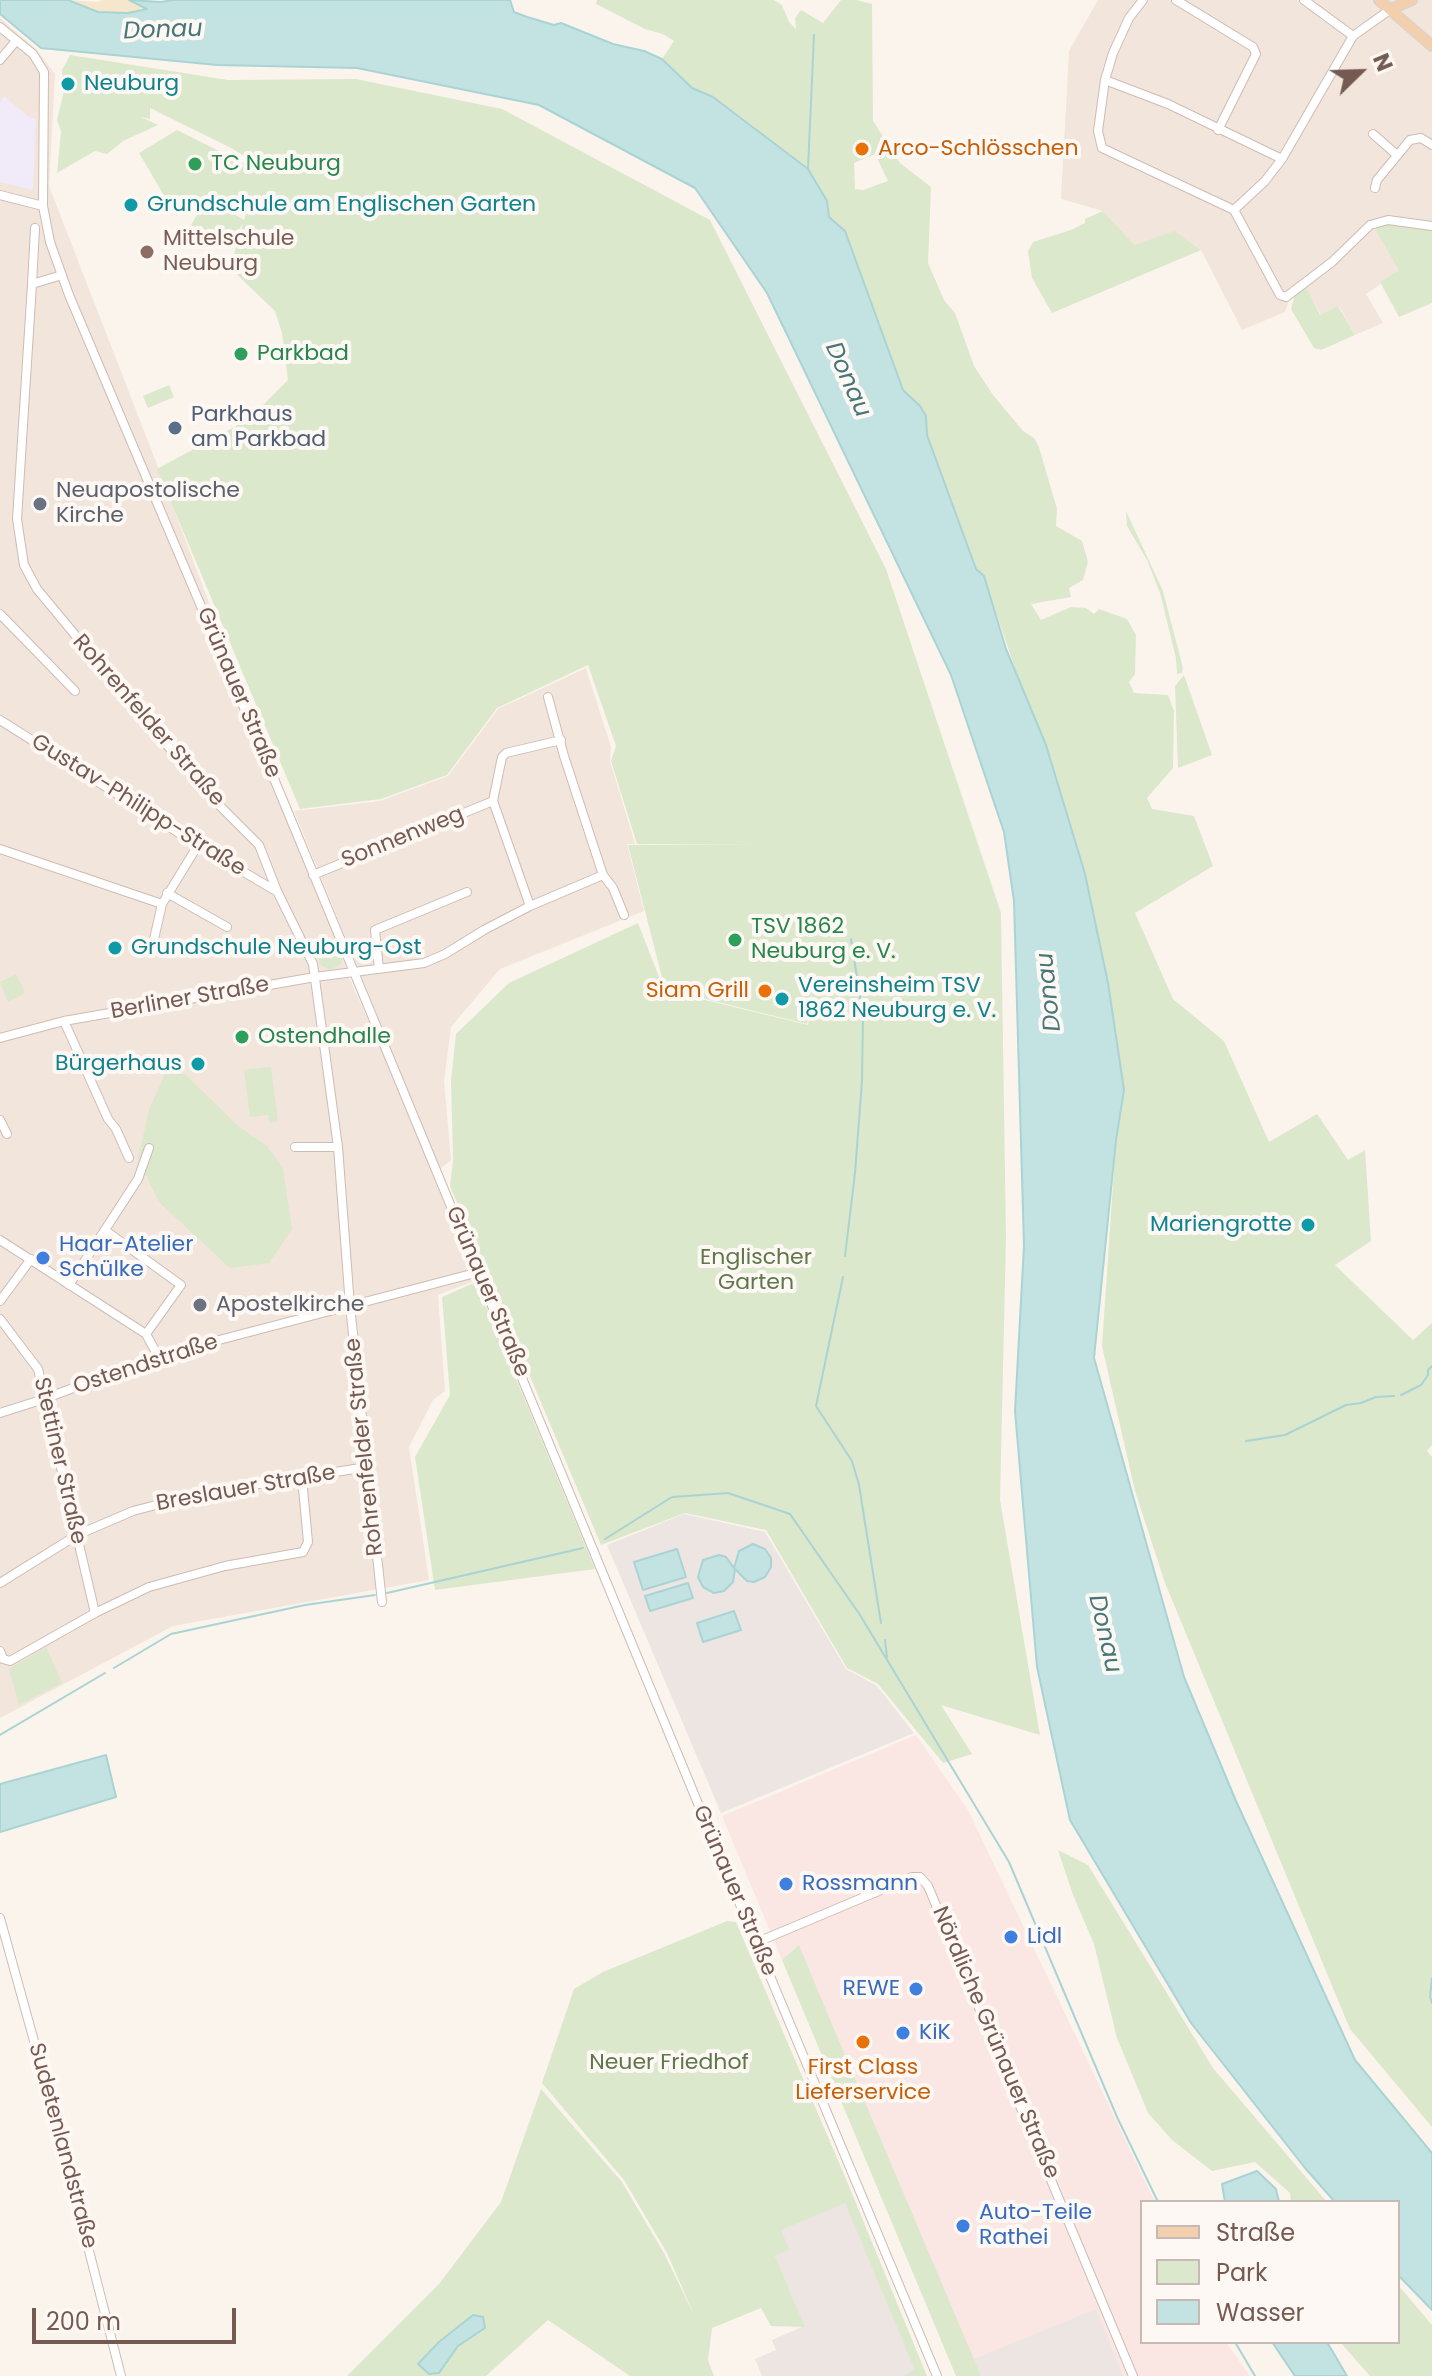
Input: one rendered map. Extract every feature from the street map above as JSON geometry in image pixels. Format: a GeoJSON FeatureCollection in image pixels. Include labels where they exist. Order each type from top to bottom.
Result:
{"type":"FeatureCollection","features":[{"type":"Feature","properties":{"kind":"main road"},"geometry":{"type":"LineString","coordinates":[[1379,0],[1432,46]]}},
{"type":"Feature","properties":{"kind":"main road"},"geometry":{"type":"LineString","coordinates":[[1391,9],[1412,0]]}},
{"type":"Feature","properties":{"kind":"street"},"geometry":{"type":"LineString","coordinates":[[1143,0],[1129,18],[1105,80],[1098,131],[1102,148],[1234,210],[1280,295],[1286,297],[1332,262],[1370,225],[1388,220],[1432,226]]}},
{"type":"Feature","properties":{"kind":"street"},"geometry":{"type":"LineString","coordinates":[[1176,0],[1253,47],[1256,54],[1218,130]]}},
{"type":"Feature","properties":{"kind":"street"},"geometry":{"type":"LineString","coordinates":[[1304,0],[1353,36]]}},
{"type":"Feature","properties":{"kind":"street"},"geometry":{"type":"LineString","coordinates":[[1234,210],[1265,181],[1282,159],[1353,36],[1391,9]]}},
{"type":"Feature","properties":{"kind":"street","name":"Grünauer Straße"},"geometry":{"type":"LineString","coordinates":[[0,27],[33,54],[44,72],[43,206],[50,242],[62,275],[937,2376]]}},
{"type":"Feature","properties":{"kind":"street"},"geometry":{"type":"LineString","coordinates":[[0,60],[16,41]]}},
{"type":"Feature","properties":{"kind":"street"},"geometry":{"type":"LineString","coordinates":[[1105,80],[1168,104],[1282,159]]}},
{"type":"Feature","properties":{"kind":"street"},"geometry":{"type":"LineString","coordinates":[[1373,134],[1397,155]]}},
{"type":"Feature","properties":{"kind":"street"},"geometry":{"type":"LineString","coordinates":[[1375,188],[1377,180],[1397,155],[1416,137],[1432,145]]}},
{"type":"Feature","properties":{"kind":"street"},"geometry":{"type":"LineString","coordinates":[[0,195],[43,206]]}},
{"type":"Feature","properties":{"kind":"street","name":"Rohrenfelder Straße"},"geometry":{"type":"LineString","coordinates":[[35,228],[17,519],[24,565],[37,589],[127,698],[209,795],[259,845],[277,891],[311,959],[338,1147],[350,1306],[382,1602]]}},
{"type":"Feature","properties":{"kind":"street"},"geometry":{"type":"LineString","coordinates":[[32,284],[62,275]]}},
{"type":"Feature","properties":{"kind":"street"},"geometry":{"type":"LineString","coordinates":[[0,614],[75,691]]}},
{"type":"Feature","properties":{"kind":"street"},"geometry":{"type":"LineString","coordinates":[[548,697],[603,875],[613,888],[624,915]]}},
{"type":"Feature","properties":{"kind":"street","name":"Gustav-Philipp-Straße"},"geometry":{"type":"LineString","coordinates":[[0,720],[277,891]]}},
{"type":"Feature","properties":{"kind":"street"},"geometry":{"type":"LineString","coordinates":[[530,906],[493,801],[502,757],[506,753],[561,740]]}},
{"type":"Feature","properties":{"kind":"street","name":"Sonnenweg"},"geometry":{"type":"LineString","coordinates":[[313,875],[493,801]]}},
{"type":"Feature","properties":{"kind":"street"},"geometry":{"type":"LineString","coordinates":[[152,948],[162,904],[198,845]]}},
{"type":"Feature","properties":{"kind":"street"},"geometry":{"type":"LineString","coordinates":[[0,849],[162,904]]}},
{"type":"Feature","properties":{"kind":"street","name":"Berliner Straße"},"geometry":{"type":"LineString","coordinates":[[0,1038],[64,1021],[315,977],[424,963],[530,906],[603,875]]}},
{"type":"Feature","properties":{"kind":"street"},"geometry":{"type":"LineString","coordinates":[[379,969],[375,930],[467,892]]}},
{"type":"Feature","properties":{"kind":"street"},"geometry":{"type":"LineString","coordinates":[[167,893],[227,927]]}},
{"type":"Feature","properties":{"kind":"street"},"geometry":{"type":"LineString","coordinates":[[64,1021],[129,1158]]}},
{"type":"Feature","properties":{"kind":"street"},"geometry":{"type":"LineString","coordinates":[[0,1120],[7,1134]]}},
{"type":"Feature","properties":{"kind":"street"},"geometry":{"type":"LineString","coordinates":[[295,1147],[338,1147]]}},
{"type":"Feature","properties":{"kind":"street"},"geometry":{"type":"LineString","coordinates":[[69,1285],[138,1179],[149,1148]]}},
{"type":"Feature","properties":{"kind":"street"},"geometry":{"type":"LineString","coordinates":[[106,1231],[181,1285],[146,1334]]}},
{"type":"Feature","properties":{"kind":"street"},"geometry":{"type":"LineString","coordinates":[[0,1240],[146,1334],[158,1356]]}},
{"type":"Feature","properties":{"kind":"street"},"geometry":{"type":"LineString","coordinates":[[0,1301],[31,1259]]}},
{"type":"Feature","properties":{"kind":"street","name":"Ostendstraße"},"geometry":{"type":"LineString","coordinates":[[0,1413],[158,1356],[479,1272]]}},
{"type":"Feature","properties":{"kind":"street","name":"Stettiner Straße"},"geometry":{"type":"LineString","coordinates":[[0,1319],[38,1369],[95,1613]]}},
{"type":"Feature","properties":{"kind":"street","name":"Breslauer Straße"},"geometry":{"type":"LineString","coordinates":[[0,1583],[77,1535],[133,1511],[193,1495],[367,1467]]}},
{"type":"Feature","properties":{"kind":"street"},"geometry":{"type":"LineString","coordinates":[[0,1651],[3,1659],[10,1661],[95,1613],[149,1587],[225,1566],[303,1552],[308,1542],[302,1478]]}},
{"type":"Feature","properties":{"kind":"street","name":"Nördliche Grünauer Straße"},"geometry":{"type":"LineString","coordinates":[[755,1943],[912,1877],[920,1877],[928,1886],[1133,2376]]}},
{"type":"Feature","properties":{"kind":"street","name":"Sudetenlandstraße"},"geometry":{"type":"LineString","coordinates":[[0,1918],[121,2376]]}},
{"type":"Feature","properties":{"kind":"shaded area"},"geometry":{"type":"Polygon","coordinates":[[[1098,0],[1432,0],[1432,228],[1400,271],[1366,294],[1383,323],[1355,335],[1339,306],[1321,315],[1305,287],[1290,298],[1285,312],[1242,330],[1201,250],[1174,232],[1136,246],[1103,211],[1061,199],[1069,51],[1098,0]]]}},
{"type":"Feature","properties":{"kind":"shaded area"},"geometry":{"type":"Polygon","coordinates":[[[0,18],[36,49],[55,74],[49,186],[354,989],[487,1276],[438,1295],[445,1391],[433,1400],[409,1447],[429,1580],[173,1626],[0,1718],[0,18]]]}},
{"type":"Feature","properties":{"kind":"shaded area"},"geometry":{"type":"Polygon","coordinates":[[[4,96],[29,117],[36,119],[33,190],[0,182],[0,103],[4,96]]]}},
{"type":"Feature","properties":{"kind":"shaded area"},"geometry":{"type":"Polygon","coordinates":[[[586,668],[611,747],[610,761],[635,844],[627,844],[644,911],[500,969],[451,1027],[444,1081],[451,1160],[440,1169],[294,811],[380,801],[448,776],[498,709],[586,668]]]}},
{"type":"Feature","properties":{"kind":"shaded area"},"geometry":{"type":"Polygon","coordinates":[[[684,1514],[765,1532],[846,1669],[877,1686],[914,1733],[721,1813],[607,1545],[684,1514]]]}},
{"type":"Feature","properties":{"kind":"shaded area"},"geometry":{"type":"Polygon","coordinates":[[[916,1735],[968,1810],[1154,2200],[1140,2200],[1140,2344],[1227,2344],[1250,2376],[980,2376],[799,1946],[782,1960],[722,1816],[916,1735]]]}},
{"type":"Feature","properties":{"kind":"shaded area"},"geometry":{"type":"Polygon","coordinates":[[[845,2202],[916,2371],[903,2376],[762,2376],[755,2359],[776,2350],[772,2340],[804,2326],[775,2256],[781,2229],[845,2202]]]}},
{"type":"Feature","properties":{"kind":"shaded area"},"geometry":{"type":"Polygon","coordinates":[[[1096,2309],[1123,2376],[981,2376],[974,2359],[1096,2309]]]}},
{"type":"Feature","properties":{"kind":"green space"},"geometry":{"type":"Polygon","coordinates":[[[597,0],[774,0],[782,5],[789,22],[796,29],[795,18],[801,10],[823,23],[841,0],[872,4],[873,121],[900,163],[931,187],[928,263],[944,300],[955,313],[974,366],[993,395],[1039,447],[1057,509],[1056,526],[1082,541],[1088,562],[1083,580],[1069,588],[1071,597],[1031,604],[1041,620],[1071,607],[1086,608],[1094,614],[1099,609],[1127,619],[1136,635],[1135,674],[1129,682],[1134,693],[1168,695],[1174,711],[1173,768],[1147,798],[1152,809],[1194,816],[1213,866],[1135,913],[1173,999],[1224,1041],[1269,1142],[1317,1114],[1348,1160],[1365,1150],[1371,1241],[1335,1265],[1413,1340],[1432,1323],[1432,1445],[1427,1451],[1432,1457],[1432,2127],[1350,2029],[1165,1583],[1135,1491],[1102,1346],[1116,1140],[1124,1090],[1108,983],[1085,874],[984,577],[976,569],[927,434],[926,416],[903,390],[836,226],[829,217],[827,201],[753,126],[714,97],[692,88],[662,59],[674,41],[596,4],[597,0]],[[875,154],[854,163],[855,189],[863,190],[888,181],[875,154]]]}},
{"type":"Feature","properties":{"kind":"green space","name":"Englischer Garten"},"geometry":{"type":"Polygon","coordinates":[[[70,55],[228,80],[356,79],[502,109],[710,220],[886,569],[1001,913],[1006,1238],[1000,1500],[1040,1735],[941,1705],[972,1754],[943,1763],[878,1684],[847,1668],[766,1530],[685,1513],[601,1545],[450,1186],[453,1160],[451,1080],[456,1034],[509,983],[638,923],[664,990],[808,1025],[813,987],[807,1024],[665,989],[628,845],[760,845],[637,844],[611,761],[616,746],[588,665],[497,708],[447,775],[381,799],[300,809],[157,469],[249,419],[288,380],[282,333],[275,311],[230,268],[243,223],[229,247],[191,225],[207,198],[244,220],[246,213],[205,195],[176,216],[139,153],[177,130],[265,174],[266,169],[150,108],[150,119],[141,117],[158,125],[123,141],[107,154],[95,151],[57,173],[61,131],[57,120],[64,91],[62,70],[70,55]]]}},
{"type":"Feature","properties":{"kind":"green space"},"geometry":{"type":"Polygon","coordinates":[[[1103,211],[1135,245],[1174,231],[1201,250],[1052,313],[1032,278],[1028,251],[1033,242],[1071,230],[1103,211]]]}},
{"type":"Feature","properties":{"kind":"green space"},"geometry":{"type":"Polygon","coordinates":[[[1385,223],[1432,228],[1432,303],[1399,317],[1380,282],[1399,270],[1374,227],[1385,223]]]}},
{"type":"Feature","properties":{"kind":"green space"},"geometry":{"type":"Polygon","coordinates":[[[1306,287],[1320,315],[1338,306],[1355,335],[1321,350],[1314,348],[1291,309],[1295,294],[1306,287]]]}},
{"type":"Feature","properties":{"kind":"green space"},"geometry":{"type":"Polygon","coordinates":[[[169,385],[174,397],[148,408],[143,396],[169,385]]]}},
{"type":"Feature","properties":{"kind":"green space"},"geometry":{"type":"Polygon","coordinates":[[[1126,511],[1163,591],[1182,673],[1177,674],[1160,593],[1147,560],[1127,526],[1126,511]]]}},
{"type":"Feature","properties":{"kind":"green space"},"geometry":{"type":"Polygon","coordinates":[[[1184,675],[1212,755],[1178,768],[1175,686],[1184,675]]]}},
{"type":"Feature","properties":{"kind":"green space"},"geometry":{"type":"Polygon","coordinates":[[[335,942],[342,959],[341,964],[330,970],[321,965],[315,950],[335,942]]]}},
{"type":"Feature","properties":{"kind":"green space"},"geometry":{"type":"Polygon","coordinates":[[[16,974],[25,993],[8,1002],[0,982],[16,974]]]}},
{"type":"Feature","properties":{"kind":"green space"},"geometry":{"type":"Polygon","coordinates":[[[271,1067],[278,1121],[269,1123],[268,1115],[250,1117],[244,1070],[271,1067]]]}},
{"type":"Feature","properties":{"kind":"green space"},"geometry":{"type":"Polygon","coordinates":[[[165,1074],[185,1074],[237,1125],[267,1146],[283,1168],[292,1229],[269,1263],[230,1268],[159,1202],[138,1159],[149,1110],[165,1074]]]}},
{"type":"Feature","properties":{"kind":"green space"},"geometry":{"type":"Polygon","coordinates":[[[476,1282],[595,1569],[435,1590],[415,1457],[450,1395],[442,1297],[476,1282]]]}},
{"type":"Feature","properties":{"kind":"green space"},"geometry":{"type":"Polygon","coordinates":[[[46,1647],[62,1683],[19,1705],[9,1669],[46,1647]]]}},
{"type":"Feature","properties":{"kind":"green space"},"geometry":{"type":"Polygon","coordinates":[[[1058,1850],[1088,1865],[1213,2068],[1325,2200],[1291,2200],[1290,2193],[1255,2162],[1212,2171],[1172,2140],[1148,2113],[1117,2038],[1094,1944],[1058,1850]]]}},
{"type":"Feature","properties":{"kind":"green space","name":"Neuer Friedhof"},"geometry":{"type":"Polygon","coordinates":[[[727,1921],[736,1922],[927,2376],[903,2376],[915,2370],[845,2203],[781,2230],[789,2250],[775,2256],[805,2327],[771,2326],[761,2308],[712,2328],[708,2360],[714,2376],[630,2376],[548,2320],[486,2376],[347,2376],[439,2284],[501,2202],[541,2089],[622,2182],[665,2255],[695,2317],[667,2253],[624,2180],[542,2083],[574,1989],[603,1972],[727,1921]]]}},
{"type":"Feature","properties":{"kind":"green space"},"geometry":{"type":"Polygon","coordinates":[[[799,1945],[981,2376],[956,2376],[782,1960],[799,1945]]]}},
{"type":"Feature","properties":{"kind":"green space"},"geometry":{"type":"Polygon","coordinates":[[[1400,2287],[1432,2325],[1432,2376],[1370,2376],[1342,2344],[1400,2344],[1400,2287]]]}},
{"type":"Feature","properties":{"kind":"sand"},"geometry":{"type":"Polygon","coordinates":[[[68,0],[129,0],[148,9],[128,13],[98,12],[68,0]]]}},
{"type":"Feature","properties":{"kind":"water","name":"Donau"},"geometry":{"type":"Polygon","coordinates":[[[0,0],[68,0],[98,12],[128,13],[147,9],[129,0],[510,0],[514,12],[554,25],[561,23],[662,59],[692,88],[713,97],[808,169],[827,201],[829,217],[845,231],[903,390],[926,416],[927,435],[976,569],[984,576],[1006,649],[1046,745],[1085,874],[1108,983],[1124,1090],[1094,1358],[1184,1677],[1236,1801],[1355,2060],[1432,2153],[1432,2310],[1400,2277],[1400,2200],[1333,2200],[1305,2168],[1191,2023],[1070,1820],[1037,1667],[1015,1411],[1024,1246],[1014,901],[1004,832],[951,675],[767,293],[695,188],[539,105],[357,68],[217,65],[41,48],[0,14],[0,0]]]}},
{"type":"Feature","properties":{"kind":"water"},"geometry":{"type":"Polygon","coordinates":[[[753,1544],[765,1549],[771,1558],[771,1567],[765,1577],[754,1582],[747,1581],[735,1569],[733,1582],[724,1591],[714,1593],[703,1587],[698,1577],[703,1560],[719,1555],[726,1557],[734,1568],[739,1551],[753,1544]]]}},
{"type":"Feature","properties":{"kind":"water"},"geometry":{"type":"Polygon","coordinates":[[[677,1549],[686,1577],[643,1590],[634,1562],[677,1549]]]}},
{"type":"Feature","properties":{"kind":"water"},"geometry":{"type":"Polygon","coordinates":[[[688,1583],[693,1598],[650,1611],[645,1596],[688,1583]]]}},
{"type":"Feature","properties":{"kind":"water"},"geometry":{"type":"Polygon","coordinates":[[[734,1611],[741,1630],[703,1642],[697,1623],[734,1611]]]}},
{"type":"Feature","properties":{"kind":"water"},"geometry":{"type":"Polygon","coordinates":[[[106,1755],[116,1797],[0,1832],[0,1784],[106,1755]]]}},
{"type":"Feature","properties":{"kind":"water"},"geometry":{"type":"Polygon","coordinates":[[[1257,2171],[1276,2189],[1279,2200],[1225,2200],[1222,2184],[1257,2171]]]}},
{"type":"Feature","properties":{"kind":"water"},"geometry":{"type":"Polygon","coordinates":[[[473,2315],[483,2317],[485,2328],[458,2346],[439,2373],[429,2374],[418,2364],[439,2342],[473,2315]]]}},
{"type":"Feature","properties":{"kind":"water"},"geometry":{"type":"Polygon","coordinates":[[[1273,2344],[1328,2344],[1347,2376],[1295,2376],[1273,2344]]]}},
{"type":"Feature","properties":{"kind":"waterway"},"geometry":{"type":"LineString","coordinates":[[808,169],[814,35]]}},
{"type":"Feature","properties":{"kind":"waterway"},"geometry":{"type":"LineString","coordinates":[[845,1256],[862,1081],[863,1016],[851,939]]}},
{"type":"Feature","properties":{"kind":"waterway"},"geometry":{"type":"LineString","coordinates":[[843,1277],[816,1406],[852,1461],[859,1485],[881,1623]]}},
{"type":"Feature","properties":{"kind":"waterway"},"geometry":{"type":"LineString","coordinates":[[1401,1395],[1421,1385],[1432,1366]]}},
{"type":"Feature","properties":{"kind":"waterway"},"geometry":{"type":"LineString","coordinates":[[1246,1441],[1285,1435],[1346,1405],[1394,1396]]}},
{"type":"Feature","properties":{"kind":"waterway"},"geometry":{"type":"LineString","coordinates":[[605,1539],[672,1497],[728,1493],[790,1514],[860,1615],[1009,1862],[1117,2117],[1157,2200]]}},
{"type":"Feature","properties":{"kind":"waterway"},"geometry":{"type":"LineString","coordinates":[[387,1593],[583,1548]]}},
{"type":"Feature","properties":{"kind":"waterway"},"geometry":{"type":"LineString","coordinates":[[114,1668],[171,1634],[305,1605],[375,1595]]}},
{"type":"Feature","properties":{"kind":"waterway"},"geometry":{"type":"LineString","coordinates":[[885,1640],[887,1658]]}},
{"type":"Feature","properties":{"kind":"waterway"},"geometry":{"type":"LineString","coordinates":[[0,1735],[105,1673]]}},
{"type":"Feature","properties":{"kind":"waterway"},"geometry":{"type":"LineString","coordinates":[[1432,1978],[1432,2003]]}},
{"type":"Feature","properties":{"kind":"waterway"},"geometry":{"type":"LineString","coordinates":[[1236,2344],[1255,2376]]}},
{"type":"Feature","properties":{"kind":"place","name":"Neuburg"},"geometry":{"type":"Point","coordinates":[68,84]}},
{"type":"Feature","properties":{"kind":"place","name":"Arco-Schlösschen"},"geometry":{"type":"Point","coordinates":[862,149]}},
{"type":"Feature","properties":{"kind":"place","name":"TC Neuburg"},"geometry":{"type":"Point","coordinates":[195,164]}},
{"type":"Feature","properties":{"kind":"place","name":"Grundschule am Englischen Garten"},"geometry":{"type":"Point","coordinates":[131,205]}},
{"type":"Feature","properties":{"kind":"place","name":"Mittelschule Neuburg"},"geometry":{"type":"Point","coordinates":[147,252]}},
{"type":"Feature","properties":{"kind":"place","name":"Parkbad"},"geometry":{"type":"Point","coordinates":[241,354]}},
{"type":"Feature","properties":{"kind":"place","name":"Parkhaus am Parkbad"},"geometry":{"type":"Point","coordinates":[175,428]}},
{"type":"Feature","properties":{"kind":"place","name":"Neuapostolische Kirche"},"geometry":{"type":"Point","coordinates":[40,504]}},
{"type":"Feature","properties":{"kind":"place","name":"TSV 1862 Neuburg e. V."},"geometry":{"type":"Point","coordinates":[735,940]}},
{"type":"Feature","properties":{"kind":"place","name":"Grundschule Neuburg-Ost"},"geometry":{"type":"Point","coordinates":[115,948]}},
{"type":"Feature","properties":{"kind":"place","name":"Siam Grill"},"geometry":{"type":"Point","coordinates":[765,991]}},
{"type":"Feature","properties":{"kind":"place","name":"Vereinsheim TSV 1862 Neuburg e. V."},"geometry":{"type":"Point","coordinates":[782,999]}},
{"type":"Feature","properties":{"kind":"place","name":"Ostendhalle"},"geometry":{"type":"Point","coordinates":[242,1037]}},
{"type":"Feature","properties":{"kind":"place","name":"Bürgerhaus"},"geometry":{"type":"Point","coordinates":[198,1064]}},
{"type":"Feature","properties":{"kind":"place","name":"Mariengrotte"},"geometry":{"type":"Point","coordinates":[1308,1225]}},
{"type":"Feature","properties":{"kind":"place","name":"Haar-Atelier Schülke"},"geometry":{"type":"Point","coordinates":[43,1258]}},
{"type":"Feature","properties":{"kind":"place","name":"Apostelkirche"},"geometry":{"type":"Point","coordinates":[200,1305]}},
{"type":"Feature","properties":{"kind":"place","name":"Rossmann"},"geometry":{"type":"Point","coordinates":[786,1884]}},
{"type":"Feature","properties":{"kind":"place","name":"Lidl"},"geometry":{"type":"Point","coordinates":[1011,1937]}},
{"type":"Feature","properties":{"kind":"place","name":"REWE"},"geometry":{"type":"Point","coordinates":[916,1989]}},
{"type":"Feature","properties":{"kind":"place","name":"KiK"},"geometry":{"type":"Point","coordinates":[903,2033]}},
{"type":"Feature","properties":{"kind":"place","name":"First Class Lieferservice"},"geometry":{"type":"Point","coordinates":[863,2042]}},
{"type":"Feature","properties":{"kind":"place","name":"Auto-Teile Rathei"},"geometry":{"type":"Point","coordinates":[963,2226]}}]}
